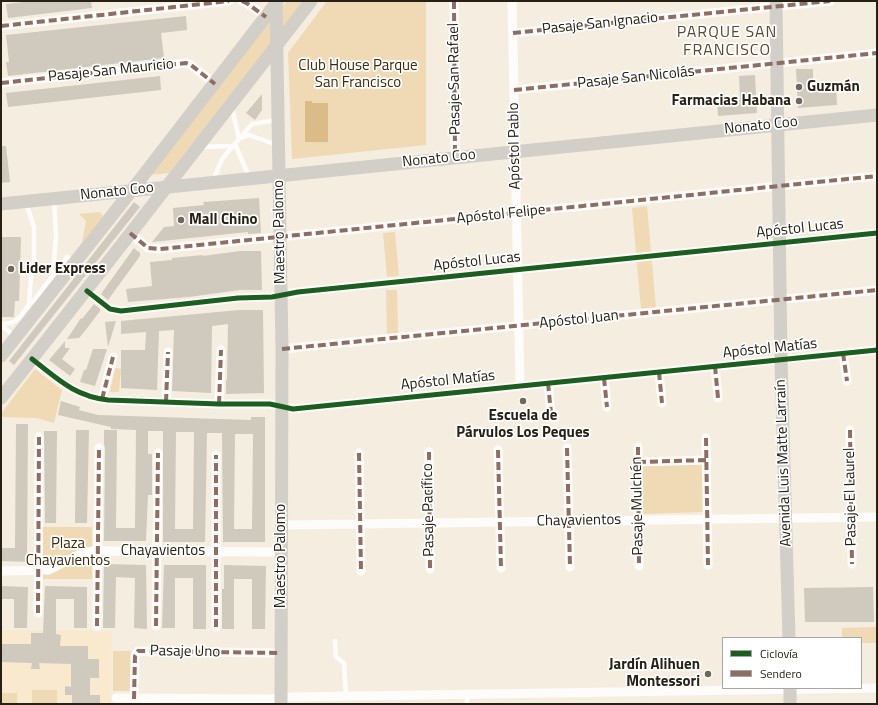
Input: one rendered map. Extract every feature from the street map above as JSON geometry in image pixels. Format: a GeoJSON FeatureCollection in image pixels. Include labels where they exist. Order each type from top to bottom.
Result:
{"type":"FeatureCollection","features":[{"type":"Feature","properties":{"kind":"street"},"geometry":{"type":"LineString","coordinates":[[1,26],[229,1]]}},
{"type":"Feature","properties":{"kind":"street"},"geometry":{"type":"LineString","coordinates":[[242,1],[266,17]]}},
{"type":"Feature","properties":{"kind":"street"},"geometry":{"type":"LineString","coordinates":[[1,398],[87,291],[311,1]]}},
{"type":"Feature","properties":{"kind":"street","name":"Pasaje San Rafael"},"geometry":{"type":"LineString","coordinates":[[454,1],[455,157]]}},
{"type":"Feature","properties":{"kind":"street","name":"Apóstol Pablo"},"geometry":{"type":"LineString","coordinates":[[512,1],[520,386]]}},
{"type":"Feature","properties":{"kind":"street","name":"Pasaje San Ignacio"},"geometry":{"type":"LineString","coordinates":[[513,33],[776,4],[830,1]]}},
{"type":"Feature","properties":{"kind":"street"},"geometry":{"type":"LineString","coordinates":[[1,356],[11,334],[71,260],[132,190],[277,2]]}},
{"type":"Feature","properties":{"kind":"street","name":"Maestro Palomo"},"geometry":{"type":"LineString","coordinates":[[277,2],[282,349],[281,701]]}},
{"type":"Feature","properties":{"kind":"street","name":"Avenida Luis Matte Larraín"},"geometry":{"type":"LineString","coordinates":[[776,4],[781,360],[789,637]]}},
{"type":"Feature","properties":{"kind":"street","name":"Pasaje San Nicolás"},"geometry":{"type":"LineString","coordinates":[[514,90],[877,54]]}},
{"type":"Feature","properties":{"kind":"street","name":"Pasaje San Mauricio"},"geometry":{"type":"LineString","coordinates":[[1,83],[186,64],[191,65],[215,84]]}},
{"type":"Feature","properties":{"kind":"street","name":"Nonato Coo"},"geometry":{"type":"LineString","coordinates":[[1,204],[877,115]]}},
{"type":"Feature","properties":{"kind":"street","name":"Apóstol Felipe"},"geometry":{"type":"LineString","coordinates":[[130,234],[145,246],[156,250],[877,176]]}},
{"type":"Feature","properties":{"kind":"street","name":"Apóstol Lucas"},"geometry":{"type":"LineString","coordinates":[[87,291],[106,307],[118,311],[238,298],[272,297],[298,292],[877,233]]}},
{"type":"Feature","properties":{"kind":"street","name":"Apóstol Juan"},"geometry":{"type":"LineString","coordinates":[[282,349],[877,290]]}},
{"type":"Feature","properties":{"kind":"street"},"geometry":{"type":"LineString","coordinates":[[219,404],[221,350]]}},
{"type":"Feature","properties":{"kind":"street","name":"Apóstol Matías"},"geometry":{"type":"LineString","coordinates":[[32,359],[73,390],[102,399],[219,404],[270,404],[298,409],[877,350]]}},
{"type":"Feature","properties":{"kind":"street"},"geometry":{"type":"LineString","coordinates":[[166,402],[168,352]]}},
{"type":"Feature","properties":{"kind":"street"},"geometry":{"type":"LineString","coordinates":[[844,353],[847,381]]}},
{"type":"Feature","properties":{"kind":"street"},"geometry":{"type":"LineString","coordinates":[[102,399],[113,357]]}},
{"type":"Feature","properties":{"kind":"street"},"geometry":{"type":"LineString","coordinates":[[715,366],[718,398]]}},
{"type":"Feature","properties":{"kind":"street"},"geometry":{"type":"LineString","coordinates":[[659,372],[662,403]]}},
{"type":"Feature","properties":{"kind":"street"},"geometry":{"type":"LineString","coordinates":[[604,378],[607,407]]}},
{"type":"Feature","properties":{"kind":"street"},"geometry":{"type":"LineString","coordinates":[[548,383],[551,413]]}},
{"type":"Feature","properties":{"kind":"street","name":"Pasaje El Laurel"},"geometry":{"type":"LineString","coordinates":[[850,430],[852,564]]}},
{"type":"Feature","properties":{"kind":"street"},"geometry":{"type":"LineString","coordinates":[[38,613],[39,437]]}},
{"type":"Feature","properties":{"kind":"street"},"geometry":{"type":"LineString","coordinates":[[706,438],[708,564]]}},
{"type":"Feature","properties":{"kind":"street","name":"Pasaje Mulchén"},"geometry":{"type":"LineString","coordinates":[[638,447],[639,566]]}},
{"type":"Feature","properties":{"kind":"street"},"geometry":{"type":"LineString","coordinates":[[97,626],[99,448]]}},
{"type":"Feature","properties":{"kind":"street"},"geometry":{"type":"LineString","coordinates":[[567,448],[570,567]]}},
{"type":"Feature","properties":{"kind":"street"},"geometry":{"type":"LineString","coordinates":[[498,450],[501,568]]}},
{"type":"Feature","properties":{"kind":"street","name":"Pasaje Pacífico"},"geometry":{"type":"LineString","coordinates":[[428,452],[430,569]]}},
{"type":"Feature","properties":{"kind":"street"},"geometry":{"type":"LineString","coordinates":[[156,626],[158,453]]}},
{"type":"Feature","properties":{"kind":"street"},"geometry":{"type":"LineString","coordinates":[[359,453],[361,570]]}},
{"type":"Feature","properties":{"kind":"street"},"geometry":{"type":"LineString","coordinates":[[216,455],[216,626]]}},
{"type":"Feature","properties":{"kind":"street"},"geometry":{"type":"LineString","coordinates":[[638,462],[707,460]]}},
{"type":"Feature","properties":{"kind":"street","name":"Chayavientos"},"geometry":{"type":"LineString","coordinates":[[282,525],[877,517]]}},
{"type":"Feature","properties":{"kind":"street","name":"Chayavientos"},"geometry":{"type":"LineString","coordinates":[[1,571],[38,571],[53,569],[80,554],[98,550],[281,552]]}},
{"type":"Feature","properties":{"kind":"street","name":"Pasaje Uno"},"geometry":{"type":"LineString","coordinates":[[134,698],[135,656],[138,652],[281,653]]}},
{"type":"Feature","properties":{"kind":"street"},"geometry":{"type":"LineString","coordinates":[[862,688],[877,688]]}},
{"type":"Feature","properties":{"kind":"street"},"geometry":{"type":"LineString","coordinates":[[116,698],[281,701],[346,696],[467,699],[790,689],[790,704]]}},
{"type":"Feature","properties":{"kind":"lane"},"geometry":{"type":"LineString","coordinates":[[231,104],[239,139]]}},
{"type":"Feature","properties":{"kind":"lane"},"geometry":{"type":"LineString","coordinates":[[213,182],[222,159],[252,124],[278,119]]}},
{"type":"Feature","properties":{"kind":"lane"},"geometry":{"type":"LineString","coordinates":[[239,139],[249,135],[279,146]]}},
{"type":"Feature","properties":{"kind":"lane"},"geometry":{"type":"LineString","coordinates":[[197,147],[234,145]]}},
{"type":"Feature","properties":{"kind":"lane"},"geometry":{"type":"LineString","coordinates":[[234,145],[250,178]]}},
{"type":"Feature","properties":{"kind":"lane"},"geometry":{"type":"LineString","coordinates":[[53,274],[56,224],[54,198]]}},
{"type":"Feature","properties":{"kind":"lane"},"geometry":{"type":"LineString","coordinates":[[25,201],[34,227],[34,266],[31,276],[29,304]]}},
{"type":"Feature","properties":{"kind":"lane"},"geometry":{"type":"LineString","coordinates":[[1,325],[11,334],[15,322],[29,304],[35,299],[53,274],[71,260]]}},
{"type":"Feature","properties":{"kind":"lane"},"geometry":{"type":"LineString","coordinates":[[1,325],[15,322]]}},
{"type":"Feature","properties":{"kind":"lane"},"geometry":{"type":"LineString","coordinates":[[336,641],[336,657],[344,663],[346,696]]}},
{"type":"Feature","properties":{"kind":"shaded area"},"geometry":{"type":"Polygon","coordinates":[[[305,101],[312,101],[312,103],[328,103],[328,142],[305,142],[305,101]]]}},
{"type":"Feature","properties":{"kind":"shaded area"},"geometry":{"type":"Polygon","coordinates":[[[1,630],[112,631],[111,704],[1,704],[1,630]]]}},
{"type":"Feature","properties":{"kind":"green space"},"geometry":{"type":"Polygon","coordinates":[[[287,1],[304,1],[169,173],[150,175],[259,34],[287,1]]]}},
{"type":"Feature","properties":{"kind":"green space","name":"Club House Parque San Francisco"},"geometry":{"type":"Polygon","coordinates":[[[327,1],[426,1],[426,145],[292,159],[288,53],[327,1]]]}},
{"type":"Feature","properties":{"kind":"green space"},"geometry":{"type":"Polygon","coordinates":[[[647,206],[656,308],[641,309],[632,208],[647,206]]]}},
{"type":"Feature","properties":{"kind":"green space"},"geometry":{"type":"Polygon","coordinates":[[[100,212],[103,216],[82,243],[86,221],[79,214],[100,212]]]}},
{"type":"Feature","properties":{"kind":"green space"},"geometry":{"type":"Polygon","coordinates":[[[395,232],[399,276],[387,277],[383,233],[395,232]]]}},
{"type":"Feature","properties":{"kind":"green space"},"geometry":{"type":"Polygon","coordinates":[[[386,290],[397,290],[398,333],[387,334],[386,290]]]}},
{"type":"Feature","properties":{"kind":"green space"},"geometry":{"type":"Polygon","coordinates":[[[115,368],[121,369],[119,392],[110,392],[115,368]]]}},
{"type":"Feature","properties":{"kind":"green space"},"geometry":{"type":"Polygon","coordinates":[[[35,369],[62,390],[54,423],[37,418],[1,417],[1,414],[35,369]]]}},
{"type":"Feature","properties":{"kind":"green space"},"geometry":{"type":"Polygon","coordinates":[[[703,462],[704,512],[643,514],[641,464],[703,462]]]}},
{"type":"Feature","properties":{"kind":"green space","name":"Plaza Chayavientos"},"geometry":{"type":"Polygon","coordinates":[[[43,527],[92,527],[92,579],[43,579],[43,527]]]}},
{"type":"Feature","properties":{"kind":"green space"},"geometry":{"type":"Polygon","coordinates":[[[876,627],[876,643],[862,643],[862,637],[842,637],[842,628],[876,627]]]}},
{"type":"Feature","properties":{"kind":"green space"},"geometry":{"type":"Polygon","coordinates":[[[113,651],[131,651],[131,691],[113,691],[113,651]]]}},
{"type":"Feature","properties":{"kind":"green space"},"geometry":{"type":"Polygon","coordinates":[[[32,690],[57,690],[57,703],[32,703],[32,690]]]}},
{"type":"Feature","properties":{"kind":"green space"},"geometry":{"type":"Polygon","coordinates":[[[1,693],[17,693],[17,704],[1,704],[1,693]]]}},
{"type":"Feature","properties":{"kind":"building"},"geometry":{"type":"Polygon","coordinates":[[[32,1],[91,1],[92,8],[8,18],[6,4],[32,1]]]}},
{"type":"Feature","properties":{"kind":"building"},"geometry":{"type":"Polygon","coordinates":[[[186,16],[187,30],[161,33],[164,58],[8,76],[6,62],[9,62],[6,35],[186,16]]]}},
{"type":"Feature","properties":{"kind":"building"},"geometry":{"type":"Polygon","coordinates":[[[796,69],[813,69],[813,87],[836,86],[837,105],[798,108],[796,69]]]}},
{"type":"Feature","properties":{"kind":"building"},"geometry":{"type":"Polygon","coordinates":[[[755,75],[757,113],[718,116],[717,101],[740,100],[739,76],[755,75]]]}},
{"type":"Feature","properties":{"kind":"building"},"geometry":{"type":"Polygon","coordinates":[[[160,76],[161,90],[8,107],[6,93],[160,76]]]}},
{"type":"Feature","properties":{"kind":"building"},"geometry":{"type":"Polygon","coordinates":[[[262,94],[262,110],[255,120],[246,113],[262,94]]]}},
{"type":"Feature","properties":{"kind":"building"},"geometry":{"type":"Polygon","coordinates":[[[1,146],[6,146],[10,182],[1,183],[1,146]]]}},
{"type":"Feature","properties":{"kind":"building"},"geometry":{"type":"Polygon","coordinates":[[[259,198],[261,233],[248,234],[248,232],[152,242],[164,227],[174,226],[173,208],[204,205],[203,202],[259,198]]]}},
{"type":"Feature","properties":{"kind":"building"},"geometry":{"type":"Polygon","coordinates":[[[134,202],[140,207],[14,365],[9,361],[134,202]]]}},
{"type":"Feature","properties":{"kind":"building","name":"Lider Express"},"geometry":{"type":"Polygon","coordinates":[[[1,237],[21,237],[19,301],[15,301],[14,317],[1,317],[1,237]]]}},
{"type":"Feature","properties":{"kind":"building"},"geometry":{"type":"Polygon","coordinates":[[[134,248],[140,253],[140,256],[108,300],[101,294],[134,248]]]}},
{"type":"Feature","properties":{"kind":"building"},"geometry":{"type":"Polygon","coordinates":[[[240,251],[261,251],[262,290],[240,290],[189,297],[128,302],[126,289],[152,286],[150,262],[172,260],[172,258],[240,251]]]}},
{"type":"Feature","properties":{"kind":"building"},"geometry":{"type":"Polygon","coordinates":[[[94,304],[100,309],[100,311],[85,331],[79,338],[67,339],[81,318],[82,319],[94,304]]]}},
{"type":"Feature","properties":{"kind":"building"},"geometry":{"type":"Polygon","coordinates":[[[239,310],[263,310],[264,393],[226,394],[228,324],[212,326],[211,393],[172,391],[174,330],[159,331],[157,390],[121,388],[121,350],[145,350],[146,332],[121,334],[121,321],[239,310]]]}},
{"type":"Feature","properties":{"kind":"building"},"geometry":{"type":"Polygon","coordinates":[[[116,321],[108,347],[105,322],[116,321]]]}},
{"type":"Feature","properties":{"kind":"building"},"geometry":{"type":"Polygon","coordinates":[[[65,341],[65,348],[70,348],[62,359],[75,369],[70,376],[49,360],[65,341]]]}},
{"type":"Feature","properties":{"kind":"building"},"geometry":{"type":"Polygon","coordinates":[[[93,349],[107,349],[95,386],[80,382],[93,349]]]}},
{"type":"Feature","properties":{"kind":"building"},"geometry":{"type":"Polygon","coordinates":[[[61,401],[80,407],[79,410],[98,415],[251,420],[251,417],[265,417],[265,542],[223,542],[222,433],[207,433],[205,542],[163,542],[163,431],[148,431],[148,454],[152,454],[152,495],[148,495],[146,541],[104,541],[104,430],[117,430],[116,528],[135,528],[136,430],[111,429],[111,427],[58,415],[61,401]],[[176,432],[175,529],[193,529],[194,432],[176,432]],[[235,434],[234,529],[252,529],[253,434],[235,434]]]}},
{"type":"Feature","properties":{"kind":"building"},"geometry":{"type":"Polygon","coordinates":[[[16,424],[28,424],[27,562],[1,561],[1,548],[15,548],[16,424]]]}},
{"type":"Feature","properties":{"kind":"building"},"geometry":{"type":"Polygon","coordinates":[[[76,430],[89,430],[87,523],[75,523],[76,430]]]}},
{"type":"Feature","properties":{"kind":"building"},"geometry":{"type":"Polygon","coordinates":[[[44,431],[57,431],[56,523],[45,523],[44,431]]]}},
{"type":"Feature","properties":{"kind":"building"},"geometry":{"type":"Polygon","coordinates":[[[104,564],[146,565],[147,629],[134,628],[135,578],[116,577],[115,628],[103,628],[104,564]]]}},
{"type":"Feature","properties":{"kind":"building"},"geometry":{"type":"Polygon","coordinates":[[[164,565],[206,565],[206,629],[193,629],[193,578],[175,578],[175,628],[162,628],[164,565]]]}},
{"type":"Feature","properties":{"kind":"building"},"geometry":{"type":"Polygon","coordinates":[[[224,565],[266,566],[265,629],[252,629],[252,579],[234,579],[234,629],[222,629],[222,589],[224,589],[224,565]]]}},
{"type":"Feature","properties":{"kind":"building"},"geometry":{"type":"Polygon","coordinates":[[[1,586],[28,587],[27,628],[14,628],[14,599],[1,599],[1,586]]]}},
{"type":"Feature","properties":{"kind":"building"},"geometry":{"type":"Polygon","coordinates":[[[45,586],[87,587],[87,628],[74,628],[74,599],[56,599],[56,634],[61,635],[60,646],[88,646],[88,659],[99,659],[99,678],[90,678],[90,695],[100,695],[100,704],[72,704],[72,695],[65,695],[65,686],[71,687],[71,664],[39,663],[40,669],[31,669],[32,663],[1,662],[1,644],[31,644],[31,633],[43,633],[45,586]]]}},
{"type":"Feature","properties":{"kind":"building"},"geometry":{"type":"Polygon","coordinates":[[[873,587],[874,622],[805,622],[804,588],[873,587]]]}},
{"type":"Feature","properties":{"kind":"marked path"},"geometry":{"type":"LineString","coordinates":[[1,26],[229,1]]}},
{"type":"Feature","properties":{"kind":"marked path"},"geometry":{"type":"LineString","coordinates":[[242,1],[266,17]]}},
{"type":"Feature","properties":{"kind":"marked path"},"geometry":{"type":"LineString","coordinates":[[454,1],[455,157]]}},
{"type":"Feature","properties":{"kind":"marked path"},"geometry":{"type":"LineString","coordinates":[[513,33],[830,1]]}},
{"type":"Feature","properties":{"kind":"marked path"},"geometry":{"type":"LineString","coordinates":[[514,90],[877,53]]}},
{"type":"Feature","properties":{"kind":"marked path"},"geometry":{"type":"LineString","coordinates":[[1,83],[186,63],[191,65],[215,84]]}},
{"type":"Feature","properties":{"kind":"marked path"},"geometry":{"type":"LineString","coordinates":[[130,233],[148,248],[160,249],[877,176]]}},
{"type":"Feature","properties":{"kind":"marked path"},"geometry":{"type":"LineString","coordinates":[[282,349],[877,290]]}},
{"type":"Feature","properties":{"kind":"marked path"},"geometry":{"type":"LineString","coordinates":[[219,404],[221,350]]}},
{"type":"Feature","properties":{"kind":"marked path"},"geometry":{"type":"LineString","coordinates":[[166,402],[168,352]]}},
{"type":"Feature","properties":{"kind":"marked path"},"geometry":{"type":"LineString","coordinates":[[843,353],[847,381]]}},
{"type":"Feature","properties":{"kind":"marked path"},"geometry":{"type":"LineString","coordinates":[[102,399],[113,357]]}},
{"type":"Feature","properties":{"kind":"marked path"},"geometry":{"type":"LineString","coordinates":[[715,366],[718,398]]}},
{"type":"Feature","properties":{"kind":"marked path"},"geometry":{"type":"LineString","coordinates":[[659,372],[662,403]]}},
{"type":"Feature","properties":{"kind":"marked path"},"geometry":{"type":"LineString","coordinates":[[604,378],[607,407]]}},
{"type":"Feature","properties":{"kind":"marked path"},"geometry":{"type":"LineString","coordinates":[[548,383],[551,413]]}},
{"type":"Feature","properties":{"kind":"marked path"},"geometry":{"type":"LineString","coordinates":[[850,430],[852,564]]}},
{"type":"Feature","properties":{"kind":"marked path"},"geometry":{"type":"LineString","coordinates":[[38,613],[39,437]]}},
{"type":"Feature","properties":{"kind":"marked path"},"geometry":{"type":"LineString","coordinates":[[706,438],[708,565]]}},
{"type":"Feature","properties":{"kind":"marked path"},"geometry":{"type":"LineString","coordinates":[[638,447],[639,566]]}},
{"type":"Feature","properties":{"kind":"marked path"},"geometry":{"type":"LineString","coordinates":[[97,626],[99,448]]}},
{"type":"Feature","properties":{"kind":"marked path"},"geometry":{"type":"LineString","coordinates":[[567,448],[570,567]]}},
{"type":"Feature","properties":{"kind":"marked path"},"geometry":{"type":"LineString","coordinates":[[498,450],[501,568]]}},
{"type":"Feature","properties":{"kind":"marked path"},"geometry":{"type":"LineString","coordinates":[[429,452],[430,569]]}},
{"type":"Feature","properties":{"kind":"marked path"},"geometry":{"type":"LineString","coordinates":[[156,626],[158,453]]}},
{"type":"Feature","properties":{"kind":"marked path"},"geometry":{"type":"LineString","coordinates":[[359,453],[361,571]]}},
{"type":"Feature","properties":{"kind":"marked path"},"geometry":{"type":"LineString","coordinates":[[216,455],[216,627]]}},
{"type":"Feature","properties":{"kind":"marked path"},"geometry":{"type":"LineString","coordinates":[[638,462],[707,460]]}},
{"type":"Feature","properties":{"kind":"marked path"},"geometry":{"type":"LineString","coordinates":[[134,699],[135,656],[138,651],[281,653]]}},
{"type":"Feature","properties":{"kind":"cycle path"},"geometry":{"type":"LineString","coordinates":[[87,291],[110,309],[121,311],[238,298],[272,297],[298,292],[877,233]]}},
{"type":"Feature","properties":{"kind":"cycle path"},"geometry":{"type":"LineString","coordinates":[[32,359],[67,386],[85,395],[96,398],[108,400],[219,404],[270,404],[293,409],[877,350]]}},
{"type":"Feature","properties":{"kind":"place","name":"Guzmán"},"geometry":{"type":"Point","coordinates":[799,87]}},
{"type":"Feature","properties":{"kind":"place","name":"Farmacias Habana"},"geometry":{"type":"Point","coordinates":[799,101]}},
{"type":"Feature","properties":{"kind":"place","name":"Mall Chino"},"geometry":{"type":"Point","coordinates":[181,220]}},
{"type":"Feature","properties":{"kind":"place","name":"Lider Express"},"geometry":{"type":"Point","coordinates":[11,269]}},
{"type":"Feature","properties":{"kind":"place","name":"Escuela de Párvulos Los Peques"},"geometry":{"type":"Point","coordinates":[523,401]}},
{"type":"Feature","properties":{"kind":"place","name":"Jardín Alihuen Montessori"},"geometry":{"type":"Point","coordinates":[708,674]}},
{"type":"Feature","properties":{"kind":"district","name":"PARQUE SAN FRANCISCO"},"geometry":{"type":"Point","coordinates":[727,42]}}]}
